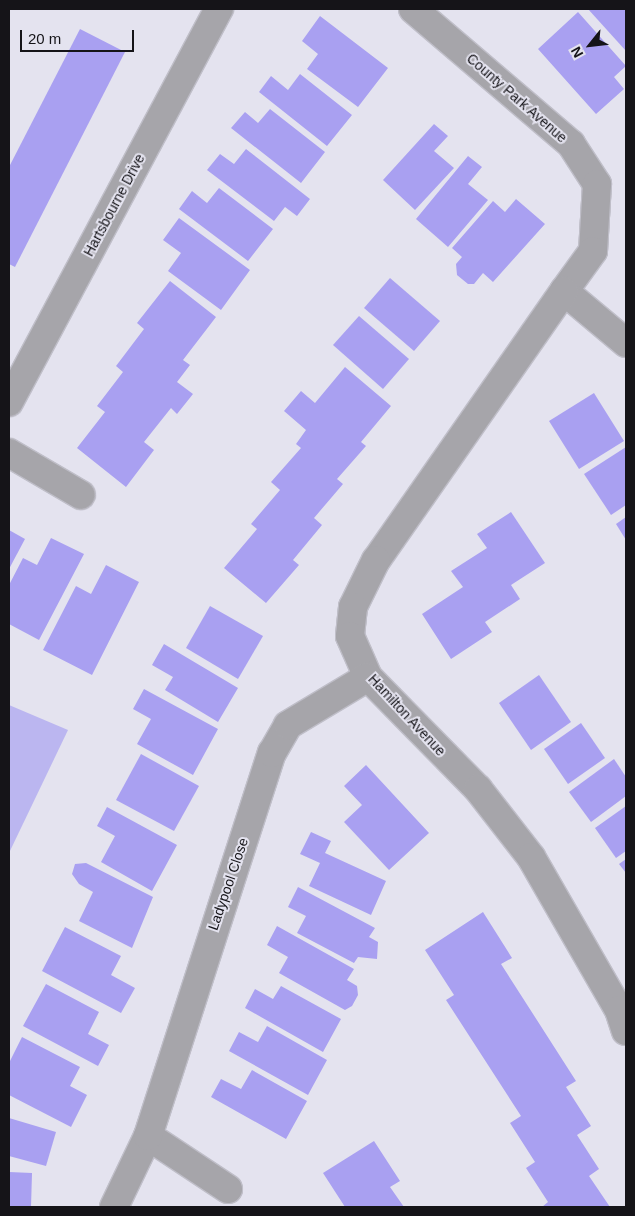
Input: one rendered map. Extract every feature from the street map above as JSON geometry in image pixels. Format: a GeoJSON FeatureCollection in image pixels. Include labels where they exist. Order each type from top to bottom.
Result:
{"type":"FeatureCollection","features":[{"type":"Feature","properties":{"kind":"street","name":"Hartsbourne Drive"},"geometry":{"type":"LineString","coordinates":[[9,402],[219,9]]}},
{"type":"Feature","properties":{"kind":"street","name":"County Park Avenue"},"geometry":{"type":"LineString","coordinates":[[413,9],[571,144],[597,184],[593,251],[564,291]]}},
{"type":"Feature","properties":{"kind":"street"},"geometry":{"type":"LineString","coordinates":[[564,291],[626,343]]}},
{"type":"Feature","properties":{"kind":"street","name":"Hamilton Avenue"},"geometry":{"type":"LineString","coordinates":[[564,291],[376,560],[353,607],[350,636],[368,677],[478,789],[531,857],[619,1010],[626,1031]]}},
{"type":"Feature","properties":{"kind":"street"},"geometry":{"type":"LineString","coordinates":[[9,453],[80,495]]}},
{"type":"Feature","properties":{"kind":"street","name":"Ladypool Close"},"geometry":{"type":"LineString","coordinates":[[114,1207],[148,1136],[272,753],[288,725],[368,677]]}},
{"type":"Feature","properties":{"kind":"street"},"geometry":{"type":"LineString","coordinates":[[148,1136],[228,1190]]}},
{"type":"Feature","properties":{"kind":"shaded area"},"geometry":{"type":"Polygon","coordinates":[[[9,705],[68,730],[9,853],[9,705]]]}},
{"type":"Feature","properties":{"kind":"building"},"geometry":{"type":"Polygon","coordinates":[[[588,9],[626,9],[626,51],[588,9]]]}},
{"type":"Feature","properties":{"kind":"building"},"geometry":{"type":"Polygon","coordinates":[[[578,12],[626,66],[614,77],[624,89],[596,114],[538,49],[578,12]]]}},
{"type":"Feature","properties":{"kind":"building"},"geometry":{"type":"Polygon","coordinates":[[[320,16],[388,68],[358,107],[307,69],[318,54],[302,41],[320,16]]]}},
{"type":"Feature","properties":{"kind":"building"},"geometry":{"type":"Polygon","coordinates":[[[80,29],[125,52],[15,267],[9,264],[9,167],[80,29]]]}},
{"type":"Feature","properties":{"kind":"building"},"geometry":{"type":"Polygon","coordinates":[[[300,74],[352,115],[327,146],[259,92],[271,76],[288,90],[300,74]]]}},
{"type":"Feature","properties":{"kind":"building"},"geometry":{"type":"Polygon","coordinates":[[[270,109],[325,152],[301,183],[231,128],[245,112],[258,123],[270,109]]]}},
{"type":"Feature","properties":{"kind":"building"},"geometry":{"type":"Polygon","coordinates":[[[434,124],[448,136],[434,151],[454,168],[415,210],[383,180],[434,124]]]}},
{"type":"Feature","properties":{"kind":"building"},"geometry":{"type":"Polygon","coordinates":[[[246,149],[310,199],[297,216],[285,207],[274,221],[207,170],[220,154],[234,164],[246,149]]]}},
{"type":"Feature","properties":{"kind":"building"},"geometry":{"type":"Polygon","coordinates":[[[468,156],[482,167],[468,184],[488,200],[448,247],[416,219],[468,156]]]}},
{"type":"Feature","properties":{"kind":"building"},"geometry":{"type":"Polygon","coordinates":[[[219,188],[273,229],[248,261],[179,209],[192,191],[207,203],[219,188]]]}},
{"type":"Feature","properties":{"kind":"building"},"geometry":{"type":"Polygon","coordinates":[[[516,199],[545,224],[493,282],[483,273],[474,284],[468,284],[457,275],[456,264],[462,257],[452,248],[493,201],[505,212],[516,199]]]}},
{"type":"Feature","properties":{"kind":"building"},"geometry":{"type":"Polygon","coordinates":[[[179,218],[250,270],[221,310],[168,271],[181,253],[163,240],[179,218]]]}},
{"type":"Feature","properties":{"kind":"building"},"geometry":{"type":"Polygon","coordinates":[[[390,278],[440,321],[414,351],[364,308],[390,278]]]}},
{"type":"Feature","properties":{"kind":"building"},"geometry":{"type":"Polygon","coordinates":[[[170,281],[216,317],[183,360],[190,365],[177,382],[193,394],[177,414],[171,408],[144,442],[154,450],[126,487],[77,448],[105,412],[97,406],[123,372],[116,366],[144,329],[137,323],[170,281]]]}},
{"type":"Feature","properties":{"kind":"building"},"geometry":{"type":"Polygon","coordinates":[[[359,316],[409,359],[383,389],[333,345],[359,316]]]}},
{"type":"Feature","properties":{"kind":"building"},"geometry":{"type":"Polygon","coordinates":[[[345,367],[391,406],[361,442],[366,446],[337,479],[343,484],[314,518],[322,525],[293,560],[299,565],[266,603],[224,568],[257,529],[251,524],[280,490],[271,482],[301,448],[296,444],[306,430],[284,411],[301,391],[315,403],[345,367]]]}},
{"type":"Feature","properties":{"kind":"building"},"geometry":{"type":"Polygon","coordinates":[[[594,393],[624,441],[579,469],[549,421],[594,393]]]}},
{"type":"Feature","properties":{"kind":"building"},"geometry":{"type":"Polygon","coordinates":[[[626,447],[626,505],[611,515],[584,474],[626,447]]]}},
{"type":"Feature","properties":{"kind":"building"},"geometry":{"type":"Polygon","coordinates":[[[511,512],[545,563],[511,585],[520,599],[485,622],[492,632],[451,659],[422,614],[463,587],[451,571],[487,548],[477,534],[511,512]]]}},
{"type":"Feature","properties":{"kind":"building"},"geometry":{"type":"Polygon","coordinates":[[[626,517],[626,540],[616,524],[626,517]]]}},
{"type":"Feature","properties":{"kind":"building"},"geometry":{"type":"Polygon","coordinates":[[[9,530],[25,539],[9,569],[9,530]]]}},
{"type":"Feature","properties":{"kind":"building"},"geometry":{"type":"Polygon","coordinates":[[[51,538],[84,554],[39,640],[9,624],[9,585],[23,558],[37,565],[51,538]]]}},
{"type":"Feature","properties":{"kind":"building"},"geometry":{"type":"Polygon","coordinates":[[[106,565],[139,582],[92,675],[43,650],[76,586],[91,594],[106,565]]]}},
{"type":"Feature","properties":{"kind":"building"},"geometry":{"type":"Polygon","coordinates":[[[210,606],[263,636],[238,679],[186,648],[210,606]]]}},
{"type":"Feature","properties":{"kind":"building"},"geometry":{"type":"Polygon","coordinates":[[[164,644],[238,688],[218,722],[165,690],[173,677],[152,665],[164,644]]]}},
{"type":"Feature","properties":{"kind":"building"},"geometry":{"type":"Polygon","coordinates":[[[539,675],[571,722],[531,750],[499,703],[539,675]]]}},
{"type":"Feature","properties":{"kind":"building"},"geometry":{"type":"Polygon","coordinates":[[[144,689],[218,729],[193,775],[137,744],[151,719],[133,709],[144,689]]]}},
{"type":"Feature","properties":{"kind":"building"},"geometry":{"type":"Polygon","coordinates":[[[581,723],[605,758],[568,784],[544,749],[581,723]]]}},
{"type":"Feature","properties":{"kind":"building"},"geometry":{"type":"Polygon","coordinates":[[[141,754],[199,786],[174,831],[116,800],[141,754]]]}},
{"type":"Feature","properties":{"kind":"building"},"geometry":{"type":"Polygon","coordinates":[[[614,759],[626,777],[626,796],[591,822],[569,792],[614,759]]]}},
{"type":"Feature","properties":{"kind":"building"},"geometry":{"type":"Polygon","coordinates":[[[366,765],[429,833],[389,870],[344,822],[362,805],[344,786],[366,765]]]}},
{"type":"Feature","properties":{"kind":"building"},"geometry":{"type":"Polygon","coordinates":[[[626,806],[626,851],[616,858],[595,828],[626,806]]]}},
{"type":"Feature","properties":{"kind":"building"},"geometry":{"type":"Polygon","coordinates":[[[107,807],[177,845],[152,891],[101,862],[115,836],[97,826],[107,807]]]}},
{"type":"Feature","properties":{"kind":"building"},"geometry":{"type":"Polygon","coordinates":[[[311,832],[331,841],[325,853],[386,881],[371,915],[309,886],[320,863],[300,854],[311,832]]]}},
{"type":"Feature","properties":{"kind":"building"},"geometry":{"type":"Polygon","coordinates":[[[626,859],[626,873],[619,864],[626,859]]]}},
{"type":"Feature","properties":{"kind":"building"},"geometry":{"type":"Polygon","coordinates":[[[86,863],[153,897],[132,948],[79,921],[93,892],[79,884],[72,874],[75,864],[86,863]]]}},
{"type":"Feature","properties":{"kind":"building"},"geometry":{"type":"Polygon","coordinates":[[[298,887],[375,928],[369,937],[378,942],[377,959],[358,957],[354,963],[297,933],[306,916],[288,907],[298,887]]]}},
{"type":"Feature","properties":{"kind":"building"},"geometry":{"type":"Polygon","coordinates":[[[483,912],[512,958],[501,964],[576,1081],[566,1087],[591,1126],[577,1135],[599,1169],[589,1176],[610,1207],[542,1207],[548,1202],[526,1168],[535,1162],[510,1123],[521,1116],[446,1000],[454,995],[425,950],[483,912]]]}},
{"type":"Feature","properties":{"kind":"building"},"geometry":{"type":"Polygon","coordinates":[[[277,926],[354,969],[347,980],[357,986],[358,995],[352,1006],[345,1010],[279,973],[288,957],[267,945],[277,926]]]}},
{"type":"Feature","properties":{"kind":"building"},"geometry":{"type":"Polygon","coordinates":[[[65,927],[121,956],[111,975],[135,988],[121,1013],[42,971],[65,927]]]}},
{"type":"Feature","properties":{"kind":"building"},"geometry":{"type":"Polygon","coordinates":[[[46,984],[99,1012],[88,1034],[109,1045],[98,1066],[23,1026],[46,984]]]}},
{"type":"Feature","properties":{"kind":"building"},"geometry":{"type":"Polygon","coordinates":[[[281,986],[341,1019],[323,1052],[245,1008],[255,989],[273,999],[281,986]]]}},
{"type":"Feature","properties":{"kind":"building"},"geometry":{"type":"Polygon","coordinates":[[[267,1026],[327,1060],[308,1095],[229,1051],[239,1032],[258,1042],[267,1026]]]}},
{"type":"Feature","properties":{"kind":"building"},"geometry":{"type":"Polygon","coordinates":[[[22,1037],[80,1067],[70,1086],[87,1095],[71,1127],[9,1095],[9,1063],[22,1037]]]}},
{"type":"Feature","properties":{"kind":"building"},"geometry":{"type":"Polygon","coordinates":[[[252,1070],[307,1101],[286,1139],[211,1097],[221,1079],[241,1089],[252,1070]]]}},
{"type":"Feature","properties":{"kind":"building"},"geometry":{"type":"Polygon","coordinates":[[[9,1118],[56,1132],[46,1166],[9,1156],[9,1118]]]}},
{"type":"Feature","properties":{"kind":"building"},"geometry":{"type":"Polygon","coordinates":[[[374,1141],[400,1181],[390,1187],[404,1207],[345,1207],[323,1173],[374,1141]]]}},
{"type":"Feature","properties":{"kind":"building"},"geometry":{"type":"Polygon","coordinates":[[[9,1172],[32,1173],[31,1207],[9,1207],[9,1172]]]}}]}
